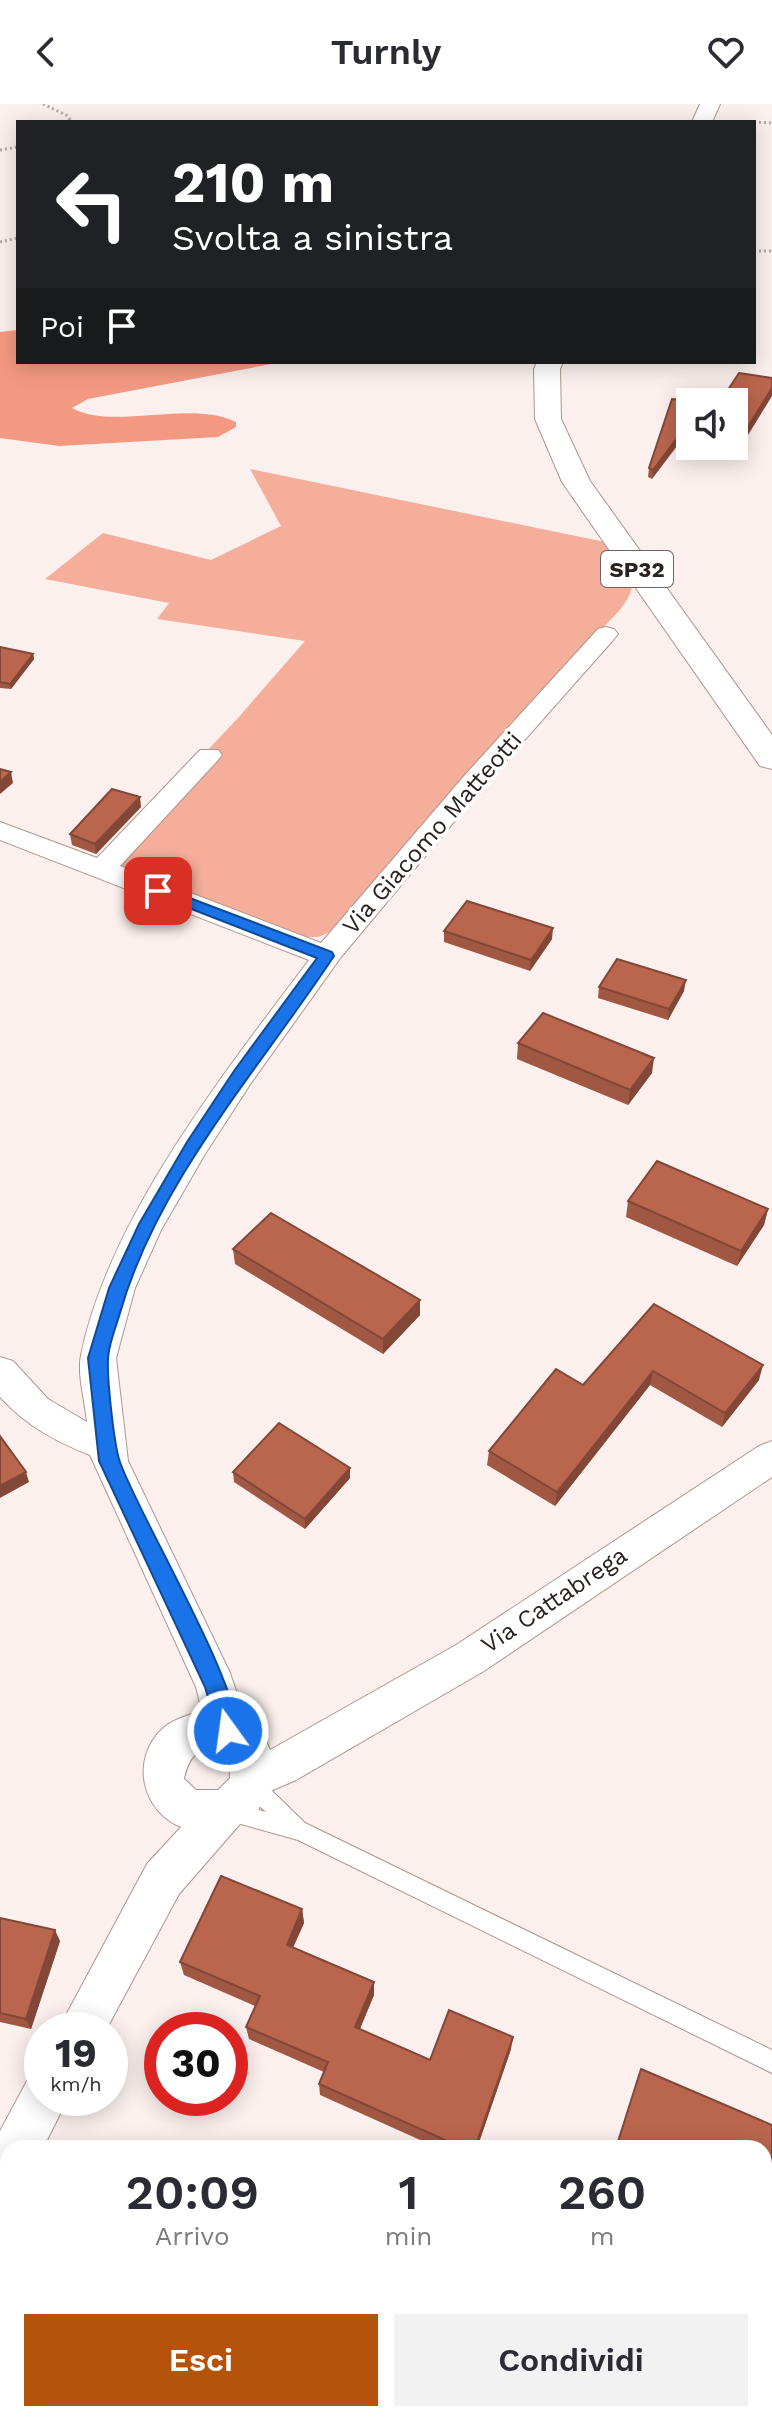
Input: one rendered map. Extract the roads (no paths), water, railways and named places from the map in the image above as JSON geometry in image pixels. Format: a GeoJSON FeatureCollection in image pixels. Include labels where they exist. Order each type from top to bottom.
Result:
{"type":"FeatureCollection","features":[{"type":"Feature","properties":{"kind":"main road","name":"SP32"},"geometry":{"type":"LineString","coordinates":[[549,364],[548,419],[576,482],[772,759]]}},
{"type":"Feature","properties":{"kind":"street","name":"Via Giacomo Matteotti"},"geometry":{"type":"LineString","coordinates":[[234,1735],[216,1686],[109,1461],[98,1358],[118,1288],[145,1229],[193,1146],[326,956],[474,781],[606,634]]}},
{"type":"Feature","properties":{"kind":"street"},"geometry":{"type":"LineString","coordinates":[[102,869],[209,755]]}},
{"type":"Feature","properties":{"kind":"street"},"geometry":{"type":"LineString","coordinates":[[0,830],[326,956]]}},
{"type":"Feature","properties":{"kind":"street"},"geometry":{"type":"LineString","coordinates":[[0,1371],[29,1406],[63,1429],[107,1446]]}},
{"type":"Feature","properties":{"kind":"street","name":"Via Cattabrega"},"geometry":{"type":"LineString","coordinates":[[253,1778],[281,1766],[470,1658],[701,1501],[772,1457]]}},
{"type":"Feature","properties":{"kind":"street","name":"Via Giacomo Matteotti"},"geometry":{"type":"LineString","coordinates":[[184,1737],[196,1699],[196,1646]]}},
{"type":"Feature","properties":{"kind":"street"},"geometry":{"type":"LineString","coordinates":[[91,2012],[163,1879],[225,1810],[247,1792],[253,1778],[249,1750],[234,1735],[213,1728],[184,1737],[173,1747],[163,1774],[165,1787],[173,1799],[196,1813],[225,1810]]}},
{"type":"Feature","properties":{"kind":"street","name":"Via Cattabrega"},"geometry":{"type":"LineString","coordinates":[[234,1735],[280,1742],[331,1735]]}},
{"type":"Feature","properties":{"kind":"street"},"geometry":{"type":"LineString","coordinates":[[163,1879],[172,1837],[173,1799]]}},
{"type":"Feature","properties":{"kind":"street"},"geometry":{"type":"LineString","coordinates":[[21,2140],[34,2116]]}},
{"type":"Feature","properties":{"kind":"lane"},"geometry":{"type":"LineString","coordinates":[[253,1778],[261,1794],[301,1831]]}},
{"type":"Feature","properties":{"kind":"lane"},"geometry":{"type":"LineString","coordinates":[[225,1810],[301,1831],[772,2062]]}}]}
